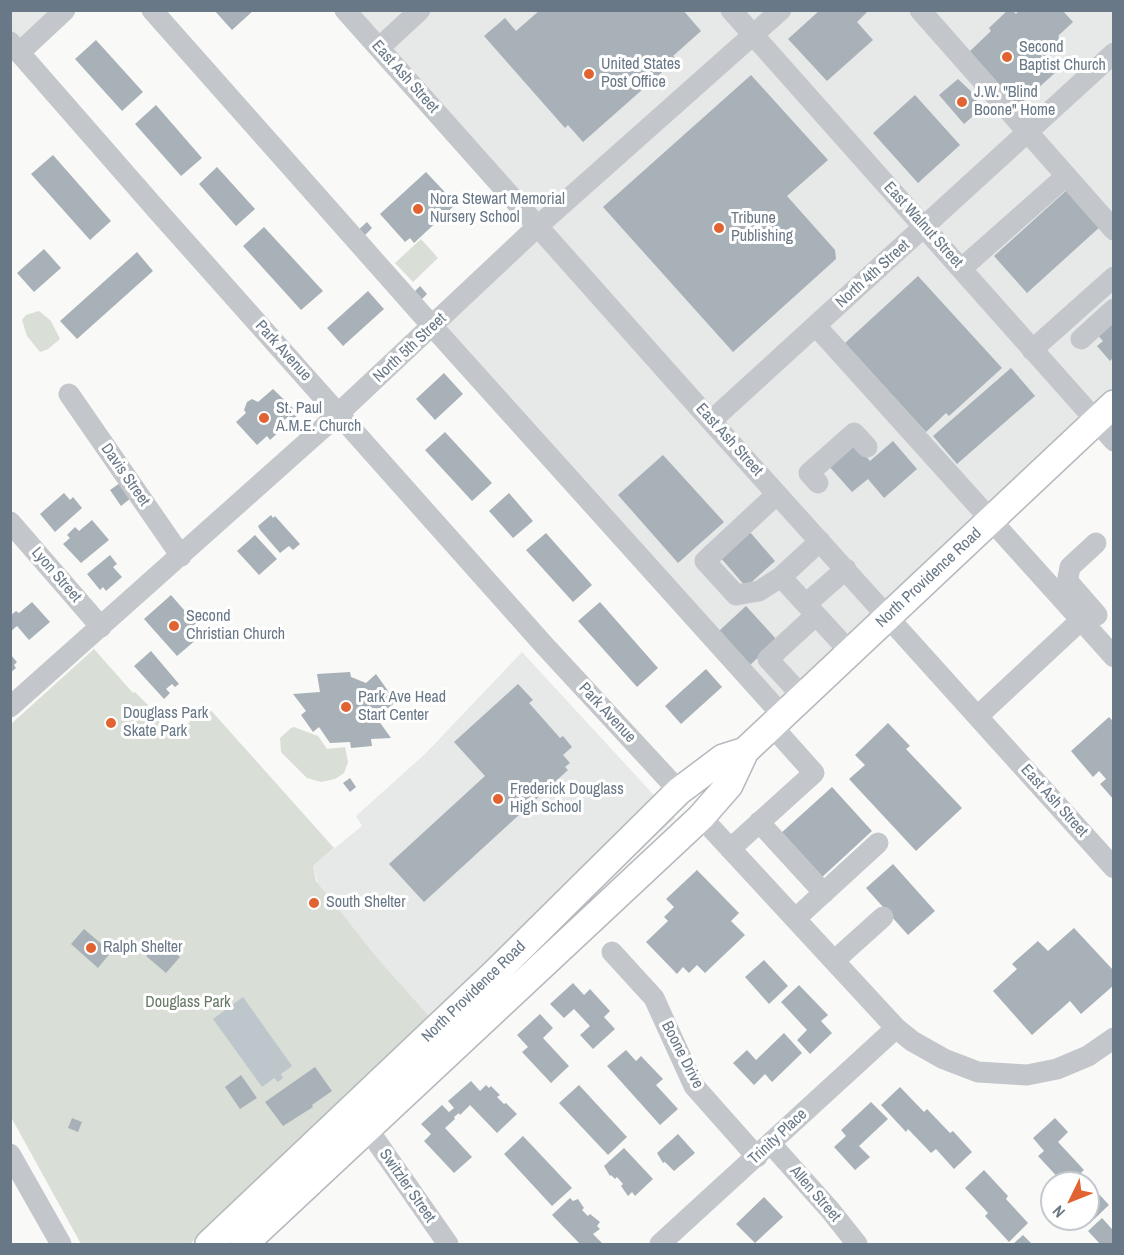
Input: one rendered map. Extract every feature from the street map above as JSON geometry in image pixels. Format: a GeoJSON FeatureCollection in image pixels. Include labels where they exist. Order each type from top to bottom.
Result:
{"type":"FeatureCollection","features":[{"type":"Feature","properties":{"kind":"main road","name":"North Providence Road"},"geometry":{"type":"LineString","coordinates":[[209,1245],[495,973],[679,791],[734,755],[777,721],[1104,412]]}},
{"type":"Feature","properties":{"kind":"main road","name":"North Providence Road"},"geometry":{"type":"LineString","coordinates":[[244,1245],[700,817],[729,785],[734,755]]}},
{"type":"Feature","properties":{"kind":"main road"},"geometry":{"type":"LineString","coordinates":[[637,876],[674,826],[684,805],[679,791]]}},
{"type":"Feature","properties":{"kind":"street"},"geometry":{"type":"LineString","coordinates":[[15,47],[65,10]]}},
{"type":"Feature","properties":{"kind":"street"},"geometry":{"type":"LineString","coordinates":[[152,10],[777,721],[814,773],[730,849]]}},
{"type":"Feature","properties":{"kind":"street","name":"East Ash Street"},"geometry":{"type":"LineString","coordinates":[[345,10],[1113,868]]}},
{"type":"Feature","properties":{"kind":"street"},"geometry":{"type":"LineString","coordinates":[[379,48],[420,10]]}},
{"type":"Feature","properties":{"kind":"street","name":"East Walnut Street"},"geometry":{"type":"LineString","coordinates":[[731,10],[1032,350],[1104,412],[1113,441]]}},
{"type":"Feature","properties":{"kind":"street","name":"North 5th Street"},"geometry":{"type":"LineString","coordinates":[[10,707],[340,413],[538,226],[781,10]]}},
{"type":"Feature","properties":{"kind":"street"},"geometry":{"type":"LineString","coordinates":[[920,10],[1113,230]]}},
{"type":"Feature","properties":{"kind":"street","name":"Park Avenue"},"geometry":{"type":"LineString","coordinates":[[15,47],[544,645],[679,791]]}},
{"type":"Feature","properties":{"kind":"street","name":"North 4th Street"},"geometry":{"type":"LineString","coordinates":[[711,421],[1113,53]]}},
{"type":"Feature","properties":{"kind":"street"},"geometry":{"type":"LineString","coordinates":[[961,269],[1066,176]]}},
{"type":"Feature","properties":{"kind":"street"},"geometry":{"type":"LineString","coordinates":[[1032,350],[1113,277]]}},
{"type":"Feature","properties":{"kind":"street"},"geometry":{"type":"LineString","coordinates":[[1081,339],[1113,309]]}},
{"type":"Feature","properties":{"kind":"street"},"geometry":{"type":"LineString","coordinates":[[816,326],[991,519],[1089,618]]}},
{"type":"Feature","properties":{"kind":"street","name":"Davis Street"},"geometry":{"type":"LineString","coordinates":[[69,394],[181,556]]}},
{"type":"Feature","properties":{"kind":"street"},"geometry":{"type":"LineString","coordinates":[[818,483],[809,473],[854,433],[867,447]]}},
{"type":"Feature","properties":{"kind":"street"},"geometry":{"type":"LineString","coordinates":[[777,494],[705,561],[736,595],[759,591],[781,577],[820,541]]}},
{"type":"Feature","properties":{"kind":"street","name":"Lyon Street"},"geometry":{"type":"LineString","coordinates":[[10,522],[101,627]]}},
{"type":"Feature","properties":{"kind":"street"},"geometry":{"type":"LineString","coordinates":[[1096,543],[1070,567],[1068,578],[1113,657]]}},
{"type":"Feature","properties":{"kind":"street"},"geometry":{"type":"LineString","coordinates":[[803,697],[768,659],[846,569]]}},
{"type":"Feature","properties":{"kind":"street"},"geometry":{"type":"LineString","coordinates":[[781,577],[850,652]]}},
{"type":"Feature","properties":{"kind":"street"},"geometry":{"type":"LineString","coordinates":[[978,716],[1089,618]]}},
{"type":"Feature","properties":{"kind":"street"},"geometry":{"type":"LineString","coordinates":[[700,817],[896,1028],[912,1041],[944,1059],[978,1072],[1027,1075],[1057,1070],[1088,1056],[1113,1038]]}},
{"type":"Feature","properties":{"kind":"street"},"geometry":{"type":"LineString","coordinates":[[759,822],[824,893]]}},
{"type":"Feature","properties":{"kind":"street"},"geometry":{"type":"LineString","coordinates":[[795,919],[878,843]]}},
{"type":"Feature","properties":{"kind":"street"},"geometry":{"type":"LineString","coordinates":[[834,961],[883,917]]}},
{"type":"Feature","properties":{"kind":"street","name":"Boone Drive"},"geometry":{"type":"LineString","coordinates":[[612,952],[654,998],[694,1086],[764,1150]]}},
{"type":"Feature","properties":{"kind":"street","name":"Trinity Place"},"geometry":{"type":"LineString","coordinates":[[660,1245],[896,1028]]}},
{"type":"Feature","properties":{"kind":"street","name":"Switzler Street"},"geometry":{"type":"LineString","coordinates":[[367,1128],[448,1245]]}},
{"type":"Feature","properties":{"kind":"street","name":"Allen Street"},"geometry":{"type":"LineString","coordinates":[[764,1150],[830,1210],[857,1245]]}},
{"type":"Feature","properties":{"kind":"street"},"geometry":{"type":"LineString","coordinates":[[10,1154],[61,1245]]}},
{"type":"Feature","properties":{"kind":"shaded area"},"geometry":{"type":"Polygon","coordinates":[[[11,11],[65,11],[20,52],[11,42],[11,11]]]}},
{"type":"Feature","properties":{"kind":"shaded area"},"geometry":{"type":"Polygon","coordinates":[[[345,11],[1113,11],[1113,404],[783,716],[433,327],[538,226],[345,11]]]}},
{"type":"Feature","properties":{"kind":"shaded area","name":"Frederick Douglass High School"},"geometry":{"type":"Polygon","coordinates":[[[522,652],[675,818],[446,1035],[379,960],[318,884],[313,866],[362,826],[356,816],[425,754],[522,652]]]}},
{"type":"Feature","properties":{"kind":"shaded area"},"geometry":{"type":"Polygon","coordinates":[[[243,997],[292,1066],[281,1074],[283,1078],[278,1082],[274,1078],[262,1087],[213,1019],[243,997]]]}},
{"type":"Feature","properties":{"kind":"green space"},"geometry":{"type":"Polygon","coordinates":[[[421,239],[438,258],[413,282],[395,263],[421,239]]]}},
{"type":"Feature","properties":{"kind":"green space"},"geometry":{"type":"Polygon","coordinates":[[[39,311],[51,321],[60,339],[48,349],[40,352],[27,336],[22,320],[26,315],[39,311]]]}},
{"type":"Feature","properties":{"kind":"green space","name":"Douglass Park"},"geometry":{"type":"Polygon","coordinates":[[[94,649],[133,693],[135,692],[148,705],[146,707],[173,737],[207,706],[334,848],[313,866],[316,881],[379,960],[429,1016],[190,1244],[81,1244],[11,1117],[10,725],[94,649]]]}},
{"type":"Feature","properties":{"kind":"green space"},"geometry":{"type":"Polygon","coordinates":[[[294,727],[318,736],[327,749],[345,747],[348,762],[344,773],[335,779],[321,782],[307,778],[281,752],[280,738],[294,727]]]}},
{"type":"Feature","properties":{"kind":"building"},"geometry":{"type":"Polygon","coordinates":[[[214,10],[254,10],[232,30],[214,10]]]}},
{"type":"Feature","properties":{"kind":"building","name":"United States Post Office"},"geometry":{"type":"Polygon","coordinates":[[[540,10],[683,10],[701,31],[673,56],[677,59],[583,142],[568,125],[565,128],[484,36],[505,18],[516,31],[540,10]]]}},
{"type":"Feature","properties":{"kind":"building"},"geometry":{"type":"Polygon","coordinates":[[[820,10],[869,10],[857,22],[873,40],[827,81],[788,39],[820,10]]]}},
{"type":"Feature","properties":{"kind":"building","name":"Second Baptist Church"},"geometry":{"type":"Polygon","coordinates":[[[1008,10],[1016,14],[1019,10],[1062,10],[1073,22],[1058,36],[1065,43],[1047,59],[1040,54],[1056,72],[1017,107],[968,53],[991,31],[989,28],[1008,10]]]}},
{"type":"Feature","properties":{"kind":"building"},"geometry":{"type":"Polygon","coordinates":[[[96,40],[143,92],[122,111],[75,59],[96,40]]]}},
{"type":"Feature","properties":{"kind":"building","name":"Tribune Publishing"},"geometry":{"type":"Polygon","coordinates":[[[751,75],[828,160],[787,196],[835,250],[836,259],[733,352],[603,207],[751,75]]]}},
{"type":"Feature","properties":{"kind":"building","name":"J.W. \"Blind Boone\" Home"},"geometry":{"type":"Polygon","coordinates":[[[958,79],[977,97],[975,99],[982,106],[964,124],[939,95],[958,79]]]}},
{"type":"Feature","properties":{"kind":"building"},"geometry":{"type":"Polygon","coordinates":[[[915,95],[960,145],[918,183],[873,133],[915,95]]]}},
{"type":"Feature","properties":{"kind":"building"},"geometry":{"type":"Polygon","coordinates":[[[156,105],[202,158],[181,176],[135,124],[156,105]]]}},
{"type":"Feature","properties":{"kind":"building"},"geometry":{"type":"Polygon","coordinates":[[[53,155],[111,221],[90,240],[31,174],[53,155]]]}},
{"type":"Feature","properties":{"kind":"building"},"geometry":{"type":"Polygon","coordinates":[[[217,167],[255,209],[236,226],[199,184],[217,167]]]}},
{"type":"Feature","properties":{"kind":"building","name":"Nora Stewart Memorial Nursery School"},"geometry":{"type":"Polygon","coordinates":[[[426,172],[456,204],[414,243],[410,238],[405,242],[380,214],[426,172]]]}},
{"type":"Feature","properties":{"kind":"building"},"geometry":{"type":"Polygon","coordinates":[[[1068,189],[1101,226],[1027,293],[994,256],[1068,189]]]}},
{"type":"Feature","properties":{"kind":"building"},"geometry":{"type":"Polygon","coordinates":[[[367,222],[372,228],[363,237],[357,231],[367,222]]]}},
{"type":"Feature","properties":{"kind":"building"},"geometry":{"type":"Polygon","coordinates":[[[264,227],[323,291],[301,310],[243,246],[264,227]]]}},
{"type":"Feature","properties":{"kind":"building"},"geometry":{"type":"Polygon","coordinates":[[[44,249],[61,268],[34,292],[17,273],[44,249]]]}},
{"type":"Feature","properties":{"kind":"building"},"geometry":{"type":"Polygon","coordinates":[[[137,252],[153,271],[77,339],[60,321],[137,252]]]}},
{"type":"Feature","properties":{"kind":"building"},"geometry":{"type":"Polygon","coordinates":[[[918,276],[1002,368],[949,416],[946,413],[926,432],[845,343],[918,276]]]}},
{"type":"Feature","properties":{"kind":"building"},"geometry":{"type":"Polygon","coordinates":[[[420,286],[427,294],[422,299],[415,291],[420,286]]]}},
{"type":"Feature","properties":{"kind":"building"},"geometry":{"type":"Polygon","coordinates":[[[368,291],[384,309],[343,346],[327,328],[368,291]]]}},
{"type":"Feature","properties":{"kind":"building"},"geometry":{"type":"Polygon","coordinates":[[[1114,308],[1114,357],[1110,361],[1097,346],[1103,341],[1086,322],[1114,308]]]}},
{"type":"Feature","properties":{"kind":"building"},"geometry":{"type":"Polygon","coordinates":[[[1011,368],[1035,396],[957,464],[933,436],[1011,368]]]}},
{"type":"Feature","properties":{"kind":"building"},"geometry":{"type":"Polygon","coordinates":[[[444,373],[463,394],[435,420],[416,399],[444,373]]]}},
{"type":"Feature","properties":{"kind":"building","name":"St. Paul A.M.E. Church"},"geometry":{"type":"Polygon","coordinates":[[[273,389],[299,414],[292,420],[289,416],[279,425],[282,429],[270,440],[267,436],[257,445],[236,422],[246,413],[244,410],[247,402],[252,399],[258,402],[273,389]]]}},
{"type":"Feature","properties":{"kind":"building"},"geometry":{"type":"Polygon","coordinates":[[[445,432],[492,483],[472,501],[425,450],[445,432]]]}},
{"type":"Feature","properties":{"kind":"building"},"geometry":{"type":"Polygon","coordinates":[[[853,441],[870,461],[893,441],[917,469],[884,498],[868,479],[852,492],[827,464],[853,441]]]}},
{"type":"Feature","properties":{"kind":"building"},"geometry":{"type":"Polygon","coordinates":[[[663,455],[724,522],[678,563],[618,495],[663,455]]]}},
{"type":"Feature","properties":{"kind":"building"},"geometry":{"type":"Polygon","coordinates":[[[120,483],[131,498],[121,506],[110,490],[120,483]]]}},
{"type":"Feature","properties":{"kind":"building"},"geometry":{"type":"Polygon","coordinates":[[[64,493],[70,500],[73,497],[82,508],[55,532],[40,514],[64,493]]]}},
{"type":"Feature","properties":{"kind":"building"},"geometry":{"type":"Polygon","coordinates":[[[509,493],[533,521],[513,538],[489,511],[509,493]]]}},
{"type":"Feature","properties":{"kind":"building"},"geometry":{"type":"Polygon","coordinates":[[[271,515],[273,518],[275,516],[300,544],[293,550],[289,546],[280,553],[260,530],[258,526],[271,515]]]}},
{"type":"Feature","properties":{"kind":"building"},"geometry":{"type":"Polygon","coordinates":[[[92,520],[109,540],[81,563],[63,544],[70,538],[67,535],[75,527],[79,531],[92,520]]]}},
{"type":"Feature","properties":{"kind":"building"},"geometry":{"type":"Polygon","coordinates":[[[749,531],[775,561],[746,587],[720,557],[749,531]]]}},
{"type":"Feature","properties":{"kind":"building"},"geometry":{"type":"Polygon","coordinates":[[[546,533],[592,585],[573,602],[526,550],[546,533]]]}},
{"type":"Feature","properties":{"kind":"building"},"geometry":{"type":"Polygon","coordinates":[[[255,535],[277,559],[259,575],[237,551],[255,535]]]}},
{"type":"Feature","properties":{"kind":"building"},"geometry":{"type":"Polygon","coordinates":[[[110,555],[117,564],[113,567],[122,577],[106,591],[103,587],[100,590],[87,574],[110,555]]]}},
{"type":"Feature","properties":{"kind":"building","name":"Second Christian Church"},"geometry":{"type":"Polygon","coordinates":[[[171,595],[204,633],[177,656],[144,619],[171,595]]]}},
{"type":"Feature","properties":{"kind":"building"},"geometry":{"type":"Polygon","coordinates":[[[32,602],[50,622],[29,640],[17,626],[10,632],[10,616],[16,611],[19,613],[32,602]]]}},
{"type":"Feature","properties":{"kind":"building"},"geometry":{"type":"Polygon","coordinates":[[[600,602],[658,668],[637,687],[578,621],[600,602]]]}},
{"type":"Feature","properties":{"kind":"building"},"geometry":{"type":"Polygon","coordinates":[[[746,606],[777,640],[750,665],[719,631],[746,606]]]}},
{"type":"Feature","properties":{"kind":"building"},"geometry":{"type":"Polygon","coordinates":[[[151,651],[179,684],[175,687],[172,684],[166,689],[170,693],[164,699],[134,666],[151,651]]]}},
{"type":"Feature","properties":{"kind":"building"},"geometry":{"type":"Polygon","coordinates":[[[10,654],[17,662],[14,665],[16,668],[10,673],[10,654]]]}},
{"type":"Feature","properties":{"kind":"building"},"geometry":{"type":"Polygon","coordinates":[[[706,669],[722,687],[681,724],[665,706],[706,669]]]}},
{"type":"Feature","properties":{"kind":"building","name":"Park Ave Head Start Center"},"geometry":{"type":"Polygon","coordinates":[[[350,672],[351,677],[366,683],[376,674],[396,702],[376,717],[391,738],[371,739],[372,746],[351,748],[350,742],[330,743],[319,727],[313,732],[301,715],[306,711],[293,694],[320,692],[317,674],[350,672]]]}},
{"type":"Feature","properties":{"kind":"building","name":"Frederick Douglass High School"},"geometry":{"type":"Polygon","coordinates":[[[518,684],[533,700],[529,703],[560,738],[563,736],[572,747],[563,755],[570,763],[565,767],[568,770],[424,902],[389,864],[485,776],[454,742],[518,684]]]}},
{"type":"Feature","properties":{"kind":"building"},"geometry":{"type":"Polygon","coordinates":[[[1109,717],[1114,722],[1114,800],[1100,784],[1106,779],[1099,771],[1093,777],[1071,751],[1109,717]]]}},
{"type":"Feature","properties":{"kind":"building"},"geometry":{"type":"Polygon","coordinates":[[[888,723],[910,746],[906,749],[962,808],[916,851],[849,779],[865,765],[855,755],[888,723]]]}},
{"type":"Feature","properties":{"kind":"building"},"geometry":{"type":"Polygon","coordinates":[[[350,778],[356,787],[350,792],[343,783],[350,778]]]}},
{"type":"Feature","properties":{"kind":"building"},"geometry":{"type":"Polygon","coordinates":[[[832,787],[872,831],[820,879],[780,834],[832,787]]]}},
{"type":"Feature","properties":{"kind":"building"},"geometry":{"type":"Polygon","coordinates":[[[893,864],[935,911],[908,935],[866,888],[893,864]]]}},
{"type":"Feature","properties":{"kind":"building"},"geometry":{"type":"Polygon","coordinates":[[[697,870],[739,913],[731,921],[745,935],[705,973],[697,965],[689,973],[683,967],[677,974],[646,942],[668,921],[664,917],[674,907],[666,899],[697,870]]]}},
{"type":"Feature","properties":{"kind":"building","name":"South Shelter"},"geometry":{"type":"Polygon","coordinates":[[[318,899],[320,907],[310,908],[308,900],[318,899]]]}},
{"type":"Feature","properties":{"kind":"building"},"geometry":{"type":"Polygon","coordinates":[[[1074,928],[1114,971],[1114,985],[1081,1014],[1070,1001],[1032,1035],[993,991],[1017,969],[1012,964],[1038,941],[1048,951],[1074,928]]]}},
{"type":"Feature","properties":{"kind":"building","name":"Ralph Shelter"},"geometry":{"type":"Polygon","coordinates":[[[84,929],[111,952],[98,968],[71,944],[84,929]]]}},
{"type":"Feature","properties":{"kind":"building"},"geometry":{"type":"Polygon","coordinates":[[[159,940],[180,957],[166,973],[146,956],[159,940]]]}},
{"type":"Feature","properties":{"kind":"building"},"geometry":{"type":"Polygon","coordinates":[[[764,960],[788,986],[769,1004],[745,977],[764,960]]]}},
{"type":"Feature","properties":{"kind":"building"},"geometry":{"type":"Polygon","coordinates":[[[573,983],[584,995],[590,989],[610,1011],[604,1017],[615,1029],[593,1049],[580,1035],[590,1026],[574,1009],[564,1018],[550,1004],[573,983]]]}},
{"type":"Feature","properties":{"kind":"building"},"geometry":{"type":"Polygon","coordinates":[[[799,985],[828,1015],[821,1021],[832,1033],[810,1054],[797,1040],[807,1030],[781,1002],[799,985]]]}},
{"type":"Feature","properties":{"kind":"building"},"geometry":{"type":"Polygon","coordinates":[[[540,1014],[553,1028],[543,1038],[569,1066],[551,1083],[522,1052],[528,1047],[517,1035],[540,1014]]]}},
{"type":"Feature","properties":{"kind":"building"},"geometry":{"type":"Polygon","coordinates":[[[784,1033],[802,1053],[772,1082],[765,1074],[754,1085],[733,1063],[747,1050],[756,1060],[784,1033]]]}},
{"type":"Feature","properties":{"kind":"building"},"geometry":{"type":"Polygon","coordinates":[[[626,1050],[636,1061],[641,1056],[663,1079],[656,1085],[678,1109],[660,1125],[607,1066],[626,1050]]]}},
{"type":"Feature","properties":{"kind":"building"},"geometry":{"type":"Polygon","coordinates":[[[315,1067],[332,1091],[312,1105],[313,1107],[283,1126],[265,1102],[315,1067]]]}},
{"type":"Feature","properties":{"kind":"building"},"geometry":{"type":"Polygon","coordinates":[[[241,1075],[257,1098],[240,1109],[225,1087],[241,1075]]]}},
{"type":"Feature","properties":{"kind":"building"},"geometry":{"type":"Polygon","coordinates":[[[471,1081],[480,1091],[486,1085],[489,1088],[491,1086],[500,1095],[497,1097],[517,1114],[497,1133],[470,1105],[460,1115],[459,1113],[454,1117],[455,1119],[445,1128],[472,1157],[454,1173],[424,1141],[431,1134],[421,1124],[442,1105],[449,1112],[454,1108],[448,1101],[471,1081]]]}},
{"type":"Feature","properties":{"kind":"building"},"geometry":{"type":"Polygon","coordinates":[[[579,1085],[627,1137],[608,1155],[559,1103],[579,1085]]]}},
{"type":"Feature","properties":{"kind":"building"},"geometry":{"type":"Polygon","coordinates":[[[900,1087],[924,1112],[927,1109],[950,1133],[953,1131],[972,1152],[954,1169],[936,1149],[931,1153],[908,1129],[906,1132],[881,1105],[900,1087]]]}},
{"type":"Feature","properties":{"kind":"building"},"geometry":{"type":"Polygon","coordinates":[[[871,1102],[888,1119],[859,1146],[870,1157],[855,1170],[834,1147],[846,1136],[841,1130],[871,1102]]]}},
{"type":"Feature","properties":{"kind":"building"},"geometry":{"type":"Polygon","coordinates":[[[72,1118],[82,1122],[78,1132],[68,1128],[72,1118]]]}},
{"type":"Feature","properties":{"kind":"building"},"geometry":{"type":"Polygon","coordinates":[[[1055,1118],[1068,1132],[1058,1142],[1084,1170],[1052,1171],[1038,1156],[1044,1151],[1033,1138],[1055,1118]]]}},
{"type":"Feature","properties":{"kind":"building"},"geometry":{"type":"Polygon","coordinates":[[[678,1134],[695,1153],[674,1171],[665,1162],[663,1163],[657,1153],[678,1134]]]}},
{"type":"Feature","properties":{"kind":"building"},"geometry":{"type":"Polygon","coordinates":[[[523,1136],[572,1188],[552,1206],[504,1154],[523,1136]]]}},
{"type":"Feature","properties":{"kind":"building"},"geometry":{"type":"Polygon","coordinates":[[[624,1148],[653,1179],[635,1196],[632,1192],[628,1196],[621,1186],[623,1184],[617,1177],[615,1179],[610,1176],[604,1166],[624,1148]]]}},
{"type":"Feature","properties":{"kind":"building"},"geometry":{"type":"Polygon","coordinates":[[[984,1170],[1008,1196],[1006,1199],[1028,1223],[1009,1242],[985,1216],[988,1213],[965,1188],[984,1170]]]}},
{"type":"Feature","properties":{"kind":"building"},"geometry":{"type":"Polygon","coordinates":[[[1100,1195],[1109,1205],[1100,1214],[1100,1195]]]}},
{"type":"Feature","properties":{"kind":"building"},"geometry":{"type":"Polygon","coordinates":[[[764,1197],[783,1217],[755,1243],[736,1224],[764,1197]]]}},
{"type":"Feature","properties":{"kind":"building"},"geometry":{"type":"Polygon","coordinates":[[[570,1198],[573,1201],[578,1199],[584,1208],[582,1210],[600,1222],[597,1226],[600,1229],[593,1234],[603,1244],[580,1244],[552,1215],[570,1198]]]}},
{"type":"Feature","properties":{"kind":"building"},"geometry":{"type":"Polygon","coordinates":[[[1102,1218],[1112,1229],[1114,1228],[1114,1244],[1100,1244],[1088,1231],[1100,1231],[1102,1218]]]}},
{"type":"Feature","properties":{"kind":"building"},"geometry":{"type":"Polygon","coordinates":[[[1023,1235],[1032,1244],[1013,1244],[1023,1235]]]}},
{"type":"Feature","properties":{"kind":"place","name":"Second Baptist Church"},"geometry":{"type":"Point","coordinates":[1007,57]}},
{"type":"Feature","properties":{"kind":"place","name":"United States Post Office"},"geometry":{"type":"Point","coordinates":[589,74]}},
{"type":"Feature","properties":{"kind":"place","name":"J.W. \"Blind Boone\" Home"},"geometry":{"type":"Point","coordinates":[962,102]}},
{"type":"Feature","properties":{"kind":"place","name":"Nora Stewart Memorial Nursery School"},"geometry":{"type":"Point","coordinates":[418,209]}},
{"type":"Feature","properties":{"kind":"place","name":"Tribune Publishing"},"geometry":{"type":"Point","coordinates":[719,228]}},
{"type":"Feature","properties":{"kind":"place","name":"St. Paul A.M.E. Church"},"geometry":{"type":"Point","coordinates":[264,418]}},
{"type":"Feature","properties":{"kind":"place","name":"Second Christian Church"},"geometry":{"type":"Point","coordinates":[174,626]}},
{"type":"Feature","properties":{"kind":"place","name":"Park Ave Head Start Center"},"geometry":{"type":"Point","coordinates":[346,707]}},
{"type":"Feature","properties":{"kind":"place","name":"Douglass Park Skate Park"},"geometry":{"type":"Point","coordinates":[111,723]}},
{"type":"Feature","properties":{"kind":"place","name":"Frederick Douglass High School"},"geometry":{"type":"Point","coordinates":[498,799]}},
{"type":"Feature","properties":{"kind":"place","name":"South Shelter"},"geometry":{"type":"Point","coordinates":[314,903]}},
{"type":"Feature","properties":{"kind":"place","name":"Ralph Shelter"},"geometry":{"type":"Point","coordinates":[91,948]}}]}
